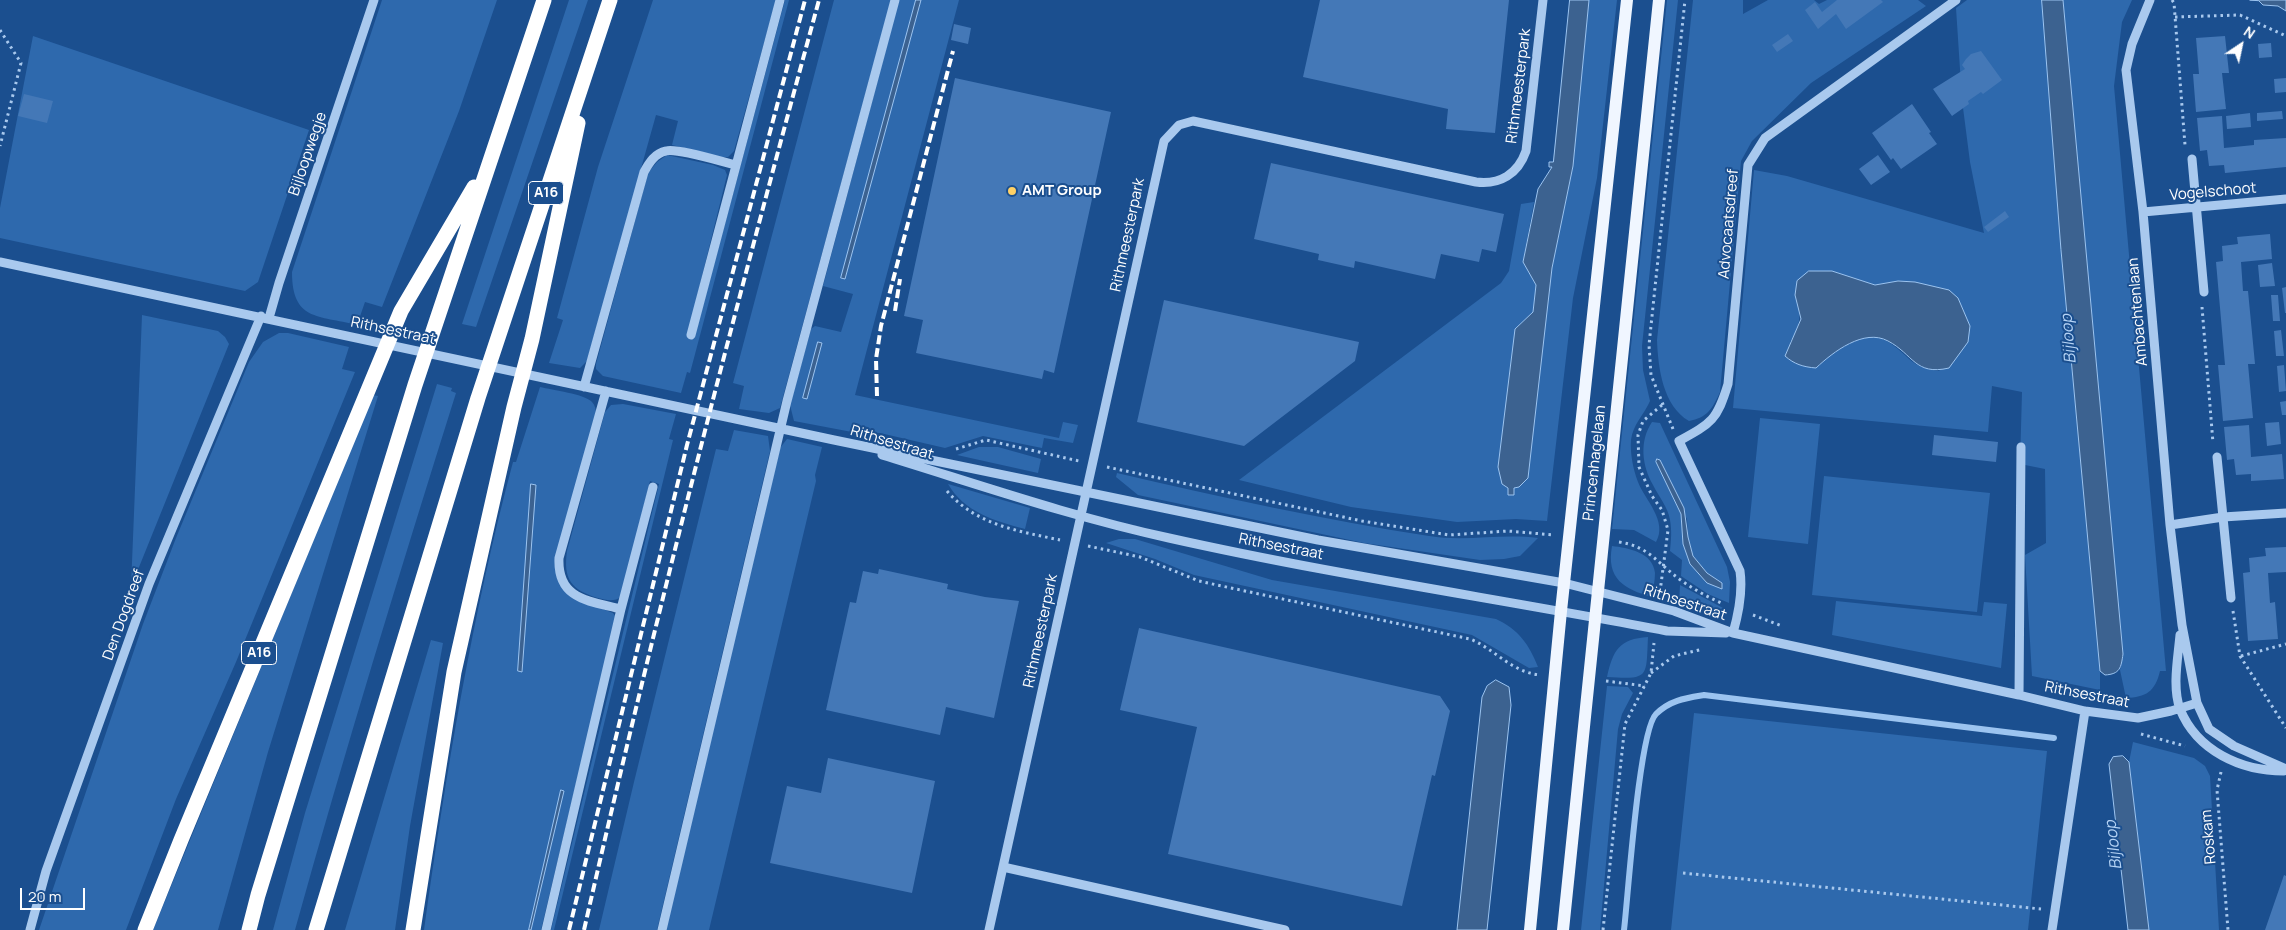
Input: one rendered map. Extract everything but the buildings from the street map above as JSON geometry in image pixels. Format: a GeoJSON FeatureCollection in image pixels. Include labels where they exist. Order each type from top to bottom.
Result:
{"type":"FeatureCollection","features":[{"type":"Feature","properties":{"kind":"highway","name":"A16"},"geometry":{"type":"LineString","coordinates":[[249,930],[258,895],[416,385],[544,0]]}},
{"type":"Feature","properties":{"kind":"highway","name":"A16"},"geometry":{"type":"LineString","coordinates":[[316,930],[478,398],[610,0]]}},
{"type":"Feature","properties":{"kind":"highway","name":"A16"},"geometry":{"type":"LineString","coordinates":[[413,930],[454,672],[514,406],[532,339],[592,53]]}},
{"type":"Feature","properties":{"kind":"highway","name":"A16"},"geometry":{"type":"LineString","coordinates":[[146,930],[192,813],[401,311],[489,162]]}},
{"type":"Feature","properties":{"kind":"main road","name":"Princenhagelaan"},"geometry":{"type":"LineString","coordinates":[[1530,930],[1561,611],[1627,0]]}},
{"type":"Feature","properties":{"kind":"main road","name":"Princenhagelaan"},"geometry":{"type":"LineString","coordinates":[[1563,930],[1659,0]]}},
{"type":"Feature","properties":{"kind":"street","name":"Bijloopwegje"},"geometry":{"type":"LineString","coordinates":[[265,317],[282,274],[374,0]]}},
{"type":"Feature","properties":{"kind":"street"},"geometry":{"type":"LineString","coordinates":[[692,335],[780,0]]}},
{"type":"Feature","properties":{"kind":"street"},"geometry":{"type":"LineString","coordinates":[[662,930],[780,427],[895,0]]}},
{"type":"Feature","properties":{"kind":"street","name":"Rithmeesterpark"},"geometry":{"type":"LineString","coordinates":[[990,930],[1159,156],[1164,141],[1173,129],[1185,122],[1201,122],[1476,182],[1495,182],[1512,174],[1523,160],[1526,152],[1543,0]]}},
{"type":"Feature","properties":{"kind":"street","name":"Advocaatsdreef"},"geometry":{"type":"LineString","coordinates":[[1679,441],[1706,426],[1715,417],[1721,407],[1728,384],[1748,165],[1765,138],[1956,0]]}},
{"type":"Feature","properties":{"kind":"street","name":"Ambachtenlaan"},"geometry":{"type":"LineString","coordinates":[[2150,0],[2132,44],[2126,70],[2144,212],[2170,525],[2182,625],[2197,703]]}},
{"type":"Feature","properties":{"kind":"street"},"geometry":{"type":"LineString","coordinates":[[584,387],[644,172],[648,165],[659,154],[672,150],[736,165]]}},
{"type":"Feature","properties":{"kind":"street"},"geometry":{"type":"LineString","coordinates":[[2192,159],[2204,292]]}},
{"type":"Feature","properties":{"kind":"street","name":"Vogelschoot"},"geometry":{"type":"LineString","coordinates":[[2144,212],[2286,199]]}},
{"type":"Feature","properties":{"kind":"street","name":"Rithsestraat"},"geometry":{"type":"LineString","coordinates":[[0,262],[265,317],[834,440],[1318,540],[1564,583],[1658,607],[1733,633],[2085,711],[2138,718],[2197,703]]}},
{"type":"Feature","properties":{"kind":"street","name":"Den Dogdreef"},"geometry":{"type":"LineString","coordinates":[[30,930],[46,871],[149,584],[265,317]]}},
{"type":"Feature","properties":{"kind":"street"},"geometry":{"type":"LineString","coordinates":[[606,391],[559,558],[558,568],[562,580],[569,591],[577,598],[622,609]]}},
{"type":"Feature","properties":{"kind":"street","name":"Rithsestraat"},"geometry":{"type":"LineString","coordinates":[[834,440],[1081,516],[1168,538],[1261,558],[1656,629],[1733,633]]}},
{"type":"Feature","properties":{"kind":"street"},"geometry":{"type":"LineString","coordinates":[[1679,441],[1740,571],[1742,583],[1739,610],[1733,633]]}},
{"type":"Feature","properties":{"kind":"street"},"geometry":{"type":"LineString","coordinates":[[2019,695],[2021,446]]}},
{"type":"Feature","properties":{"kind":"street"},"geometry":{"type":"LineString","coordinates":[[2217,457],[2231,598]]}},
{"type":"Feature","properties":{"kind":"street"},"geometry":{"type":"LineString","coordinates":[[546,930],[653,487]]}},
{"type":"Feature","properties":{"kind":"street"},"geometry":{"type":"LineString","coordinates":[[2170,525],[2223,517],[2286,512]]}},
{"type":"Feature","properties":{"kind":"street","name":"Ambachtenlaan"},"geometry":{"type":"LineString","coordinates":[[2180,708],[2177,676],[2182,625]]}},
{"type":"Feature","properties":{"kind":"street"},"geometry":{"type":"LineString","coordinates":[[2197,703],[2205,723],[2216,735],[2234,746],[2286,770]]}},
{"type":"Feature","properties":{"kind":"street"},"geometry":{"type":"LineString","coordinates":[[2180,708],[2199,738],[2214,751],[2244,765],[2267,771],[2286,770]]}},
{"type":"Feature","properties":{"kind":"street"},"geometry":{"type":"LineString","coordinates":[[2052,930],[2085,711]]}},
{"type":"Feature","properties":{"kind":"street"},"geometry":{"type":"LineString","coordinates":[[1004,866],[1285,930]]}},
{"type":"Feature","properties":{"kind":"path"},"geometry":{"type":"LineString","coordinates":[[1679,441],[1662,405],[1651,375],[1649,345],[1685,0]]}},
{"type":"Feature","properties":{"kind":"path"},"geometry":{"type":"LineString","coordinates":[[2172,0],[2174,3],[2185,146],[2192,159]]}},
{"type":"Feature","properties":{"kind":"path"},"geometry":{"type":"LineString","coordinates":[[2175,17],[2240,15],[2286,36]]}},
{"type":"Feature","properties":{"kind":"path"},"geometry":{"type":"LineString","coordinates":[[0,30],[21,63],[0,146]]}},
{"type":"Feature","properties":{"kind":"path"},"geometry":{"type":"LineString","coordinates":[[2204,292],[2201,299],[2214,451],[2217,457]]}},
{"type":"Feature","properties":{"kind":"path"},"geometry":{"type":"LineString","coordinates":[[1658,607],[1668,530],[1662,510],[1652,496],[1639,467],[1638,435],[1643,421],[1662,405]]}},
{"type":"Feature","properties":{"kind":"path","name":"Rithsestraat"},"geometry":{"type":"LineString","coordinates":[[950,450],[986,440],[1362,522],[1449,535],[1508,531],[1570,536]]}},
{"type":"Feature","properties":{"kind":"path"},"geometry":{"type":"LineString","coordinates":[[945,489],[967,511],[992,524],[1140,557],[1208,583],[1470,639],[1479,642],[1520,671],[1555,676]]}},
{"type":"Feature","properties":{"kind":"path","name":"Rithsestraat"},"geometry":{"type":"LineString","coordinates":[[1603,541],[1634,544],[1642,548],[1663,567]]}},
{"type":"Feature","properties":{"kind":"path"},"geometry":{"type":"LineString","coordinates":[[2231,598],[2240,656],[2286,728]]}},
{"type":"Feature","properties":{"kind":"path"},"geometry":{"type":"LineString","coordinates":[[1603,930],[1625,724],[1651,673],[1656,629]]}},
{"type":"Feature","properties":{"kind":"path"},"geometry":{"type":"LineString","coordinates":[[2240,656],[2286,644]]}},
{"type":"Feature","properties":{"kind":"path"},"geometry":{"type":"LineString","coordinates":[[1651,673],[1674,656],[1711,649]]}},
{"type":"Feature","properties":{"kind":"path"},"geometry":{"type":"LineString","coordinates":[[1590,680],[1645,686]]}},
{"type":"Feature","properties":{"kind":"path"},"geometry":{"type":"LineString","coordinates":[[2136,732],[2190,748],[2199,738]]}},
{"type":"Feature","properties":{"kind":"path","name":"Roskam"},"geometry":{"type":"LineString","coordinates":[[2228,759],[2219,777],[2217,790],[2228,930]]}},
{"type":"Feature","properties":{"kind":"path"},"geometry":{"type":"LineString","coordinates":[[1683,873],[2054,910]]}},
{"type":"Feature","properties":{"kind":"shaded area"},"geometry":{"type":"Polygon","coordinates":[[[382,0],[497,0],[459,111],[382,307],[365,302],[357,325],[319,317],[302,308],[293,288],[292,272],[382,0]]]}},
{"type":"Feature","properties":{"kind":"shaded area"},"geometry":{"type":"Polygon","coordinates":[[[569,0],[588,0],[476,327],[462,324],[569,0]]]}},
{"type":"Feature","properties":{"kind":"shaded area"},"geometry":{"type":"Polygon","coordinates":[[[653,0],[776,0],[734,151],[728,157],[721,157],[672,145],[678,121],[656,115],[587,361],[580,368],[549,363],[563,320],[557,318],[598,167],[653,0]]]}},
{"type":"Feature","properties":{"kind":"shaded area"},"geometry":{"type":"Polygon","coordinates":[[[785,0],[789,0],[690,373],[687,372],[681,393],[603,376],[596,369],[596,364],[648,173],[657,162],[667,155],[713,165],[725,170],[727,175],[687,337],[694,339],[785,0]]]}},
{"type":"Feature","properties":{"kind":"shaded area"},"geometry":{"type":"Polygon","coordinates":[[[834,0],[891,0],[780,408],[769,413],[739,409],[744,386],[733,383],[834,0]]]}},
{"type":"Feature","properties":{"kind":"shaded area"},"geometry":{"type":"Polygon","coordinates":[[[899,0],[959,0],[855,395],[1059,438],[1063,422],[1078,425],[1073,443],[1044,438],[1042,448],[983,436],[945,448],[880,433],[852,432],[794,421],[790,405],[811,329],[815,326],[841,332],[853,294],[823,286],[899,0]]]}},
{"type":"Feature","properties":{"kind":"shaded area"},"geometry":{"type":"Polygon","coordinates":[[[916,0],[921,0],[845,279],[841,278],[916,0]]]}},
{"type":"Feature","properties":{"kind":"shaded area"},"geometry":{"type":"Polygon","coordinates":[[[1570,0],[1589,0],[1573,166],[1552,268],[1528,478],[1519,487],[1514,488],[1514,495],[1508,495],[1508,488],[1502,484],[1498,467],[1515,329],[1533,312],[1536,285],[1523,262],[1538,189],[1552,167],[1549,167],[1549,162],[1553,162],[1570,0]]]}},
{"type":"Feature","properties":{"kind":"shaded area"},"geometry":{"type":"Polygon","coordinates":[[[1589,0],[1617,0],[1597,178],[1573,298],[1547,521],[1516,519],[1457,522],[1351,507],[1239,480],[1501,283],[1509,271],[1521,204],[1534,202],[1523,262],[1536,285],[1533,312],[1515,329],[1514,488],[1543,337],[1552,268],[1573,166],[1589,0]]]}},
{"type":"Feature","properties":{"kind":"shaded area"},"geometry":{"type":"Polygon","coordinates":[[[1667,0],[1678,0],[1642,346],[1643,370],[1650,401],[1634,429],[1631,440],[1632,461],[1638,482],[1654,511],[1659,526],[1656,542],[1634,530],[1612,529],[1667,0]]]}},
{"type":"Feature","properties":{"kind":"shaded area"},"geometry":{"type":"Polygon","coordinates":[[[1693,0],[1743,0],[1743,14],[1768,0],[1814,0],[1819,4],[1827,0],[1918,0],[1926,6],[1811,83],[1752,141],[1741,161],[1720,392],[1715,403],[1705,415],[1689,421],[1673,406],[1668,396],[1661,374],[1657,340],[1693,0]]]}},
{"type":"Feature","properties":{"kind":"shaded area"},"geometry":{"type":"Polygon","coordinates":[[[1967,0],[2042,0],[2061,250],[2100,671],[2100,690],[2032,676],[2025,555],[2046,543],[2045,469],[2020,464],[2022,392],[1992,386],[1988,432],[1733,408],[1754,170],[1787,176],[1984,233],[1970,162],[1962,100],[1956,8],[1967,0]],[[1832,271],[1795,295],[1799,308],[1799,319],[1790,342],[1816,368],[1851,343],[1871,337],[1890,343],[1917,365],[1939,371],[1970,326],[1958,298],[1898,281],[1875,285],[1832,271]]]}},
{"type":"Feature","properties":{"kind":"shaded area"},"geometry":{"type":"Polygon","coordinates":[[[2042,0],[2063,0],[2123,654],[2117,672],[2105,675],[2100,671],[2061,250],[2042,0]]]}},
{"type":"Feature","properties":{"kind":"shaded area"},"geometry":{"type":"Polygon","coordinates":[[[2063,0],[2132,0],[2122,22],[2114,86],[2166,671],[2160,671],[2155,684],[2149,692],[2144,695],[2126,698],[2120,670],[2123,654],[2063,0]]]}},
{"type":"Feature","properties":{"kind":"shaded area"},"geometry":{"type":"Polygon","coordinates":[[[2250,0],[2286,0],[2286,11],[2278,6],[2263,5],[2259,1],[2250,0]]]}},
{"type":"Feature","properties":{"kind":"shaded area"},"geometry":{"type":"Polygon","coordinates":[[[33,36],[309,130],[258,282],[245,291],[0,238],[0,208],[33,36]]]}},
{"type":"Feature","properties":{"kind":"shaded area"},"geometry":{"type":"Polygon","coordinates":[[[1809,271],[1832,271],[1875,285],[1898,281],[1915,282],[1949,290],[1958,298],[1970,326],[1968,342],[1949,368],[1938,370],[1921,366],[1888,341],[1869,337],[1840,349],[1816,368],[1795,363],[1785,356],[1801,319],[1795,295],[1797,281],[1809,271]]]}},
{"type":"Feature","properties":{"kind":"shaded area"},"geometry":{"type":"Polygon","coordinates":[[[142,315],[218,331],[229,344],[131,587],[142,315]]]}},
{"type":"Feature","properties":{"kind":"shaded area"},"geometry":{"type":"Polygon","coordinates":[[[279,333],[288,333],[349,347],[342,369],[355,372],[236,662],[176,799],[126,930],[39,930],[143,624],[176,538],[249,362],[263,342],[279,333]]]}},
{"type":"Feature","properties":{"kind":"shaded area"},"geometry":{"type":"Polygon","coordinates":[[[818,342],[822,343],[807,399],[803,398],[818,342]]]}},
{"type":"Feature","properties":{"kind":"shaded area"},"geometry":{"type":"Polygon","coordinates":[[[437,384],[452,388],[451,391],[456,393],[373,661],[295,930],[273,930],[305,813],[437,384]]]}},
{"type":"Feature","properties":{"kind":"shaded area"},"geometry":{"type":"Polygon","coordinates":[[[540,387],[583,397],[592,402],[595,408],[596,413],[558,578],[595,606],[613,613],[616,617],[541,930],[424,930],[461,694],[485,578],[513,462],[516,462],[540,387]]]}},
{"type":"Feature","properties":{"kind":"shaded area"},"geometry":{"type":"Polygon","coordinates":[[[373,395],[378,396],[268,752],[218,930],[153,930],[373,395]]]}},
{"type":"Feature","properties":{"kind":"shaded area"},"geometry":{"type":"Polygon","coordinates":[[[623,404],[676,414],[669,439],[673,440],[554,930],[551,930],[659,484],[650,481],[621,597],[613,600],[598,598],[575,587],[566,569],[567,551],[605,412],[611,405],[623,404]]]}},
{"type":"Feature","properties":{"kind":"shaded area"},"geometry":{"type":"Polygon","coordinates":[[[1760,418],[1820,424],[1808,544],[1748,537],[1760,418]]]}},
{"type":"Feature","properties":{"kind":"shaded area"},"geometry":{"type":"Polygon","coordinates":[[[1652,422],[1660,423],[1727,567],[1730,582],[1729,603],[1708,594],[1681,576],[1682,560],[1670,551],[1671,524],[1669,515],[1649,478],[1644,462],[1644,445],[1652,422]],[[1657,459],[1656,462],[1681,514],[1683,544],[1690,564],[1707,583],[1722,583],[1707,573],[1693,556],[1688,537],[1687,519],[1657,459]]]}},
{"type":"Feature","properties":{"kind":"shaded area"},"geometry":{"type":"Polygon","coordinates":[[[734,430],[768,436],[770,451],[657,930],[599,930],[716,449],[728,451],[734,430]]]}},
{"type":"Feature","properties":{"kind":"shaded area"},"geometry":{"type":"Polygon","coordinates":[[[787,439],[822,447],[815,475],[816,481],[709,930],[666,930],[780,448],[787,439]]]}},
{"type":"Feature","properties":{"kind":"shaded area"},"geometry":{"type":"Polygon","coordinates":[[[979,447],[998,447],[1041,459],[1038,473],[957,455],[979,447]]]}},
{"type":"Feature","properties":{"kind":"shaded area"},"geometry":{"type":"Polygon","coordinates":[[[1657,459],[1660,460],[1684,508],[1693,556],[1707,573],[1722,583],[1722,589],[1707,583],[1690,564],[1683,544],[1681,514],[1656,462],[1657,459]]]}},
{"type":"Feature","properties":{"kind":"shaded area"},"geometry":{"type":"Polygon","coordinates":[[[1117,473],[1272,508],[1429,536],[1443,538],[1511,536],[1538,538],[1520,556],[1480,560],[1364,543],[1138,495],[1116,477],[1117,473]]]}},
{"type":"Feature","properties":{"kind":"shaded area"},"geometry":{"type":"Polygon","coordinates":[[[1824,476],[1990,493],[1977,612],[1812,595],[1824,476]]]}},
{"type":"Feature","properties":{"kind":"shaded area"},"geometry":{"type":"Polygon","coordinates":[[[531,484],[536,485],[522,672],[518,671],[531,484]]]}},
{"type":"Feature","properties":{"kind":"shaded area"},"geometry":{"type":"Polygon","coordinates":[[[948,484],[1030,508],[1025,529],[981,514],[963,502],[948,484]]]}},
{"type":"Feature","properties":{"kind":"shaded area"},"geometry":{"type":"Polygon","coordinates":[[[1119,539],[1135,539],[1272,580],[1496,619],[1511,627],[1522,638],[1531,651],[1538,667],[1529,668],[1472,635],[1194,575],[1155,559],[1106,543],[1119,539]]]}},
{"type":"Feature","properties":{"kind":"shaded area"},"geometry":{"type":"Polygon","coordinates":[[[1612,546],[1639,552],[1650,560],[1655,573],[1652,597],[1633,590],[1619,581],[1612,567],[1612,546]]]}},
{"type":"Feature","properties":{"kind":"shaded area"},"geometry":{"type":"Polygon","coordinates":[[[1680,585],[1723,608],[1713,613],[1679,604],[1680,585]]]}},
{"type":"Feature","properties":{"kind":"shaded area"},"geometry":{"type":"Polygon","coordinates":[[[1836,601],[1982,616],[1984,602],[2007,604],[2001,668],[1832,635],[1836,601]]]}},
{"type":"Feature","properties":{"kind":"shaded area"},"geometry":{"type":"Polygon","coordinates":[[[1648,637],[1647,661],[1643,673],[1631,678],[1607,677],[1615,653],[1624,643],[1648,637]]]}},
{"type":"Feature","properties":{"kind":"shaded area"},"geometry":{"type":"Polygon","coordinates":[[[431,640],[443,643],[410,826],[395,930],[345,930],[431,640]]]}},
{"type":"Feature","properties":{"kind":"shaded area"},"geometry":{"type":"Polygon","coordinates":[[[1496,680],[1509,687],[1511,705],[1487,930],[1457,930],[1482,697],[1487,686],[1496,680]]]}},
{"type":"Feature","properties":{"kind":"shaded area"},"geometry":{"type":"Polygon","coordinates":[[[1607,686],[1628,687],[1633,693],[1622,714],[1618,729],[1600,930],[1581,930],[1607,686]]]}},
{"type":"Feature","properties":{"kind":"shaded area"},"geometry":{"type":"Polygon","coordinates":[[[1694,713],[2047,751],[2028,930],[1671,930],[1694,713]]]}},
{"type":"Feature","properties":{"kind":"shaded area"},"geometry":{"type":"Polygon","coordinates":[[[2133,742],[2194,758],[2205,766],[2210,776],[2219,930],[2149,930],[2129,762],[2133,742]]]}},
{"type":"Feature","properties":{"kind":"shaded area"},"geometry":{"type":"Polygon","coordinates":[[[2123,756],[2129,762],[2149,930],[2128,930],[2109,764],[2113,757],[2123,756]]]}},
{"type":"Feature","properties":{"kind":"shaded area"},"geometry":{"type":"Polygon","coordinates":[[[561,790],[564,791],[531,930],[529,930],[561,790]]]}},
{"type":"Feature","properties":{"kind":"waterway"},"geometry":{"type":"LineString","coordinates":[[1624,930],[1635,816],[1644,750],[1650,727],[1656,714],[1673,703],[1704,695],[2054,738]]}},
{"type":"Feature","properties":{"kind":"railway"},"geometry":{"type":"LineString","coordinates":[[569,930],[687,445],[805,0]]}},
{"type":"Feature","properties":{"kind":"railway"},"geometry":{"type":"LineString","coordinates":[[584,930],[639,696],[697,463],[819,0]]}},
{"type":"Feature","properties":{"kind":"railway"},"geometry":{"type":"LineString","coordinates":[[877,396],[876,359],[881,326],[953,51]]}},
{"type":"Feature","properties":{"kind":"railway"},"geometry":{"type":"LineString","coordinates":[[895,311],[900,279]]}},
{"type":"Feature","properties":{"kind":"place","name":"AMT Group"},"geometry":{"type":"Point","coordinates":[1012,191]}},
{"type":"Feature","properties":{"kind":"water label","name":"Bijloop"},"geometry":{"type":"Point","coordinates":[2069,339]}},
{"type":"Feature","properties":{"kind":"water label","name":"Bijloop"},"geometry":{"type":"Point","coordinates":[2114,845]}}]}
